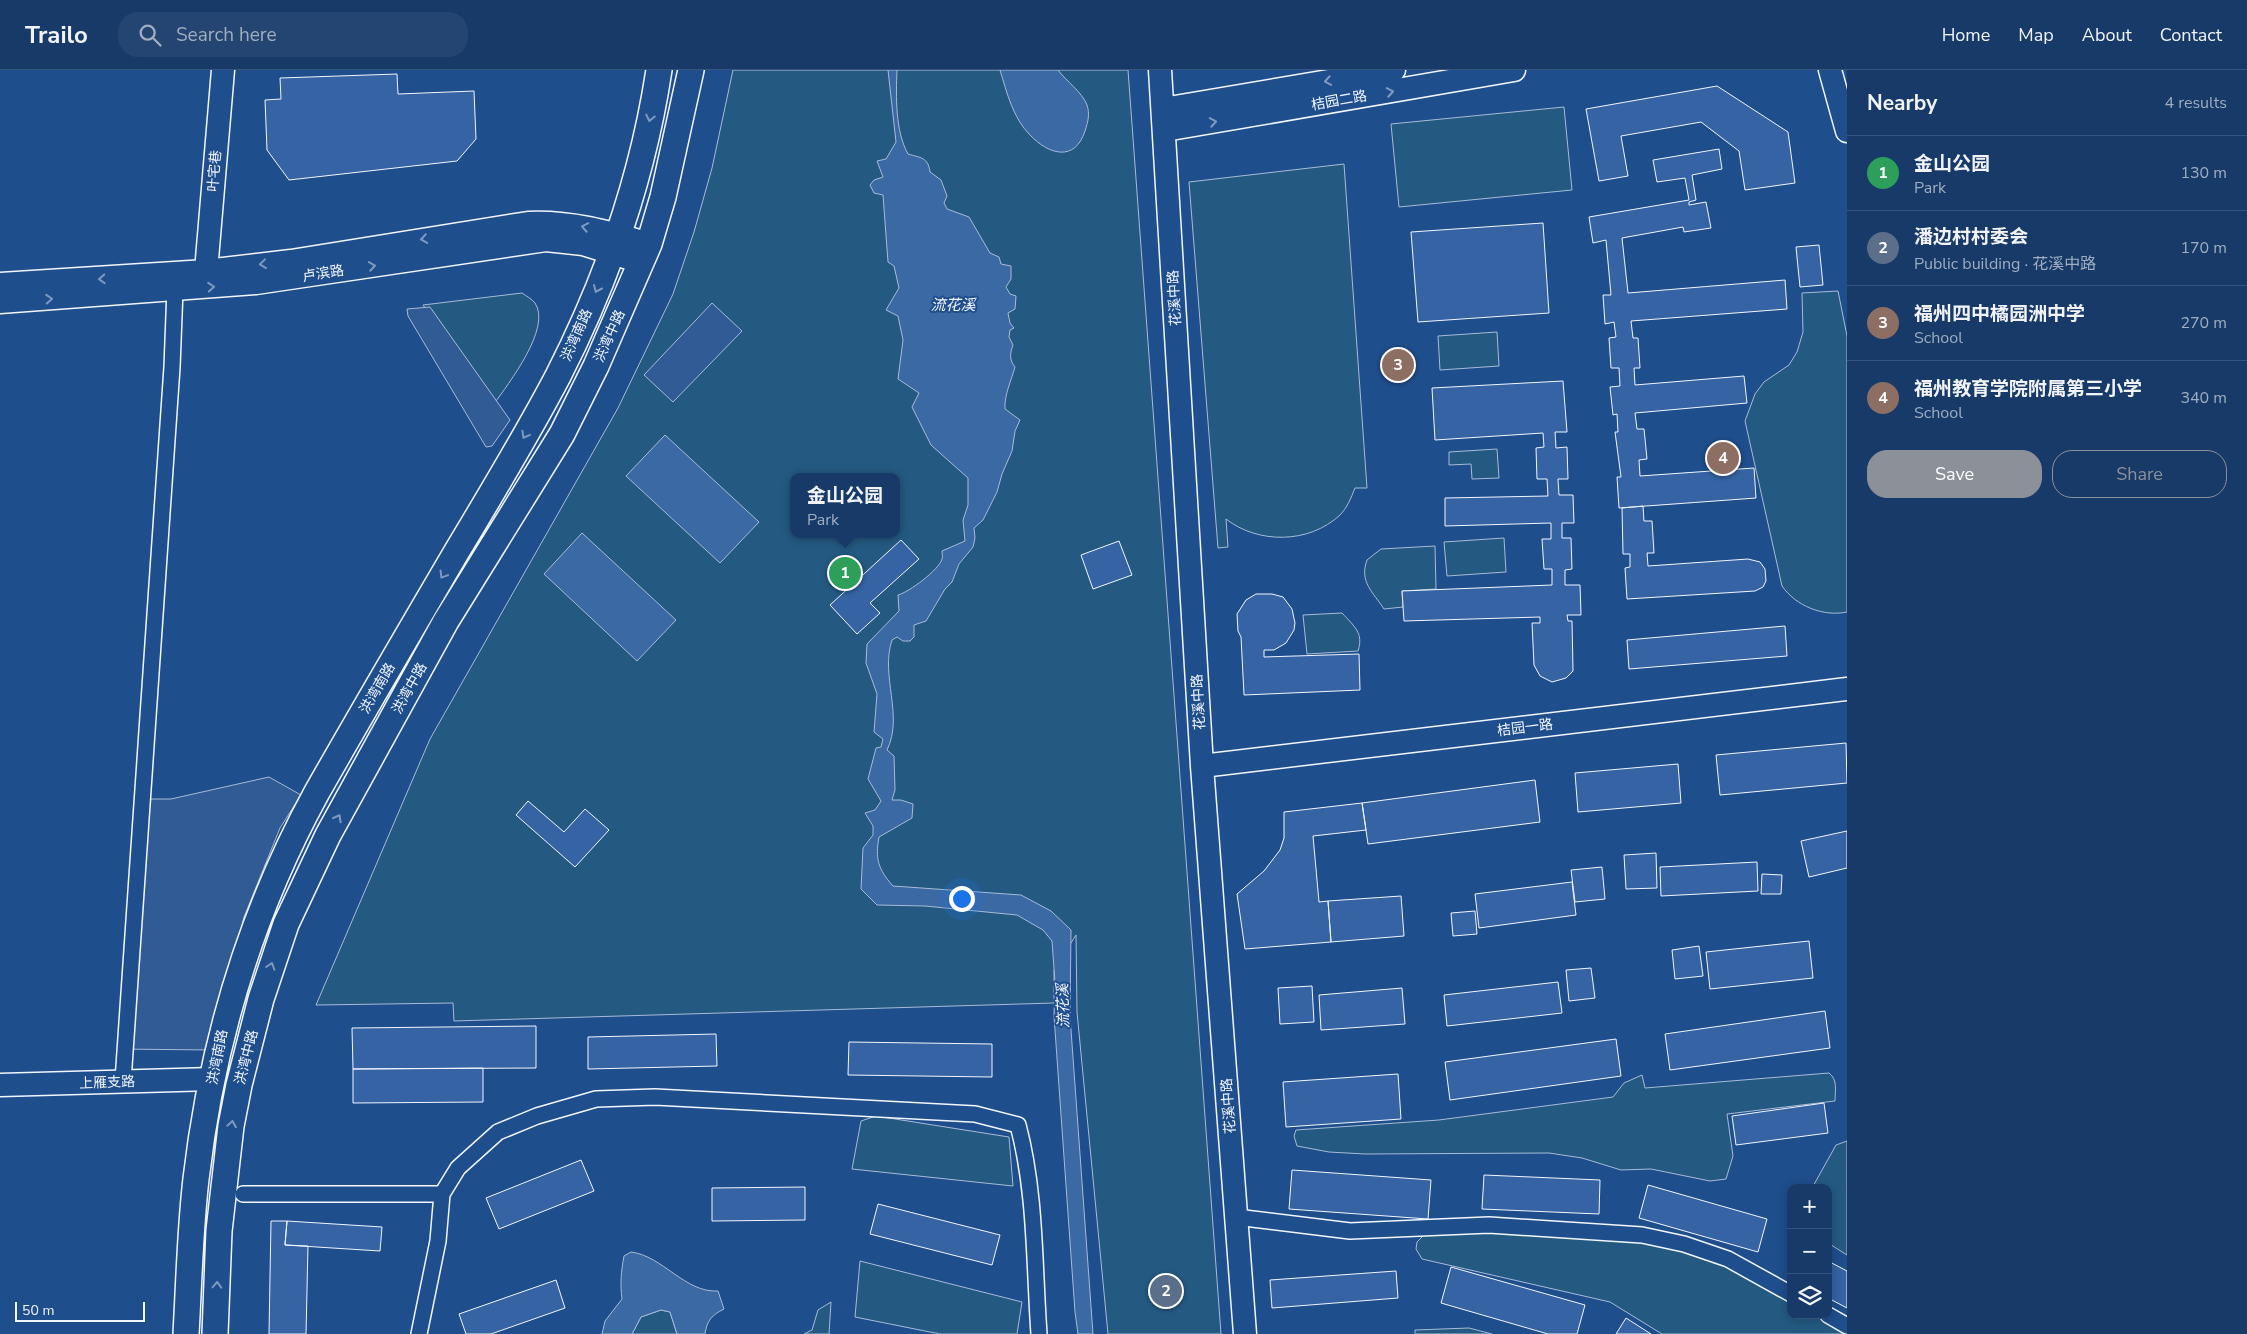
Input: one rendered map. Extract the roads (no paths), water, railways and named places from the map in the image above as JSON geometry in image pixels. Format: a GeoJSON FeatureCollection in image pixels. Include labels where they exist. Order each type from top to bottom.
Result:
{"type":"FeatureCollection","features":[{"type":"Feature","properties":{"kind":"main road","name":"洪湾南路"},"geometry":{"type":"LineString","coordinates":[[186,1334],[196,1178],[221,1036],[237,977],[276,871],[296,830],[340,751],[545,399],[586,314],[615,243],[633,189],[650,119],[659,70]]}},
{"type":"Feature","properties":{"kind":"main road","name":"洪湾中路"},"geometry":{"type":"LineString","coordinates":[[215,1334],[219,1224],[231,1126],[239,1085],[261,999],[286,924],[328,835],[446,621],[562,434],[596,366],[645,253],[665,189],[691,70]]}},
{"type":"Feature","properties":{"kind":"street","name":"叶宅巷"},"geometry":{"type":"LineString","coordinates":[[206,271],[223,70]]}},
{"type":"Feature","properties":{"kind":"street","name":"花溪中路"},"geometry":{"type":"LineString","coordinates":[[1160,70],[1202,766],[1245,1334]]}},
{"type":"Feature","properties":{"kind":"street","name":"桔园二路"},"geometry":{"type":"LineString","coordinates":[[1164,120],[1394,70]]}},
{"type":"Feature","properties":{"kind":"street","name":"桔园二路"},"geometry":{"type":"LineString","coordinates":[[1164,120],[1514,70]]}},
{"type":"Feature","properties":{"kind":"street"},"geometry":{"type":"LineString","coordinates":[[1830,70],[1847,131]]}},
{"type":"Feature","properties":{"kind":"street"},"geometry":{"type":"LineString","coordinates":[[0,284],[206,271],[291,261],[528,223],[554,222],[572,224],[615,243],[645,253]]}},
{"type":"Feature","properties":{"kind":"street","name":"卢滨路"},"geometry":{"type":"LineString","coordinates":[[0,302],[256,284],[546,240],[583,244],[615,243]]}},
{"type":"Feature","properties":{"kind":"street"},"geometry":{"type":"LineString","coordinates":[[124,1081],[171,377],[175,290]]}},
{"type":"Feature","properties":{"kind":"street","name":"桔园一路"},"geometry":{"type":"LineString","coordinates":[[1202,766],[1847,689]]}},
{"type":"Feature","properties":{"kind":"street","name":"上雁支路"},"geometry":{"type":"LineString","coordinates":[[0,1085],[213,1079]]}},
{"type":"Feature","properties":{"kind":"street"},"geometry":{"type":"LineString","coordinates":[[419,1334],[438,1241],[442,1194],[458,1168],[498,1132],[537,1116],[596,1099],[655,1097],[975,1114],[1018,1125],[1026,1157],[1031,1200],[1039,1334]]}},
{"type":"Feature","properties":{"kind":"street"},"geometry":{"type":"LineString","coordinates":[[243,1194],[442,1194]]}},
{"type":"Feature","properties":{"kind":"street"},"geometry":{"type":"LineString","coordinates":[[1236,1217],[1350,1231],[1489,1225],[1642,1235],[1684,1244],[1728,1259],[1787,1292]]}},
{"type":"Feature","properties":{"kind":"street"},"geometry":{"type":"LineString","coordinates":[[1832,1317],[1847,1326]]}},
{"type":"Feature","properties":{"kind":"water","name":"流花溪"},"geometry":{"type":"Polygon","coordinates":[[[888,70],[897,70],[899,124],[908,154],[920,157],[928,163],[930,172],[941,180],[947,196],[944,203],[947,209],[969,217],[990,253],[999,257],[1001,264],[1011,266],[1011,279],[1006,287],[1010,294],[1016,296],[1015,309],[1008,313],[1010,323],[1014,328],[1010,330],[1009,337],[1013,345],[1011,359],[1015,367],[1007,394],[1005,409],[1020,420],[1015,431],[1012,451],[997,492],[983,520],[974,528],[975,538],[973,547],[959,564],[952,582],[945,589],[926,621],[914,625],[914,637],[910,641],[903,641],[897,637],[892,640],[889,667],[893,723],[892,737],[887,750],[894,756],[895,790],[892,800],[901,800],[913,804],[912,818],[879,837],[877,852],[881,869],[893,886],[1021,895],[1051,911],[1071,930],[1070,1016],[1093,1334],[1078,1334],[1075,1312],[1054,1016],[1055,982],[1052,941],[1043,930],[1017,915],[925,906],[877,905],[861,889],[863,848],[873,835],[873,826],[865,813],[875,810],[881,801],[868,779],[876,748],[881,747],[883,739],[874,732],[877,694],[866,663],[867,644],[899,611],[898,595],[916,585],[940,564],[942,551],[965,541],[963,520],[968,505],[968,478],[931,445],[912,407],[919,393],[898,379],[903,340],[898,316],[886,310],[899,288],[894,266],[888,262],[883,195],[874,193],[870,185],[874,180],[883,177],[877,161],[886,159],[896,142],[888,70]]]}},
{"type":"Feature","properties":{"kind":"water"},"geometry":{"type":"Polygon","coordinates":[[[1000,70],[1058,70],[1085,100],[1088,108],[1085,131],[1081,141],[1075,148],[1061,152],[1053,151],[1037,142],[1030,135],[1015,113],[1000,70]]]}},
{"type":"Feature","properties":{"kind":"water"},"geometry":{"type":"Polygon","coordinates":[[[665,435],[759,522],[720,563],[626,476],[665,435]]]}},
{"type":"Feature","properties":{"kind":"water"},"geometry":{"type":"Polygon","coordinates":[[[582,533],[676,620],[637,661],[544,574],[582,533]]]}},
{"type":"Feature","properties":{"kind":"water"},"geometry":{"type":"Polygon","coordinates":[[[631,1252],[653,1260],[684,1281],[695,1286],[706,1290],[718,1291],[724,1309],[711,1318],[705,1334],[677,1334],[670,1312],[661,1310],[641,1317],[632,1334],[602,1334],[605,1321],[622,1299],[621,1278],[624,1256],[631,1252]]]}},
{"type":"Feature","properties":{"kind":"place","name":"福州四中橘园洲中学"},"geometry":{"type":"Point","coordinates":[1398,365]}},
{"type":"Feature","properties":{"kind":"place","name":"福州教育学院附属第三小学"},"geometry":{"type":"Point","coordinates":[1723,458]}},
{"type":"Feature","properties":{"kind":"place","name":"金山公园"},"geometry":{"type":"Point","coordinates":[845,573]}},
{"type":"Feature","properties":{"kind":"place","name":"潘边村村委会"},"geometry":{"type":"Point","coordinates":[1166,1291]}}]}
